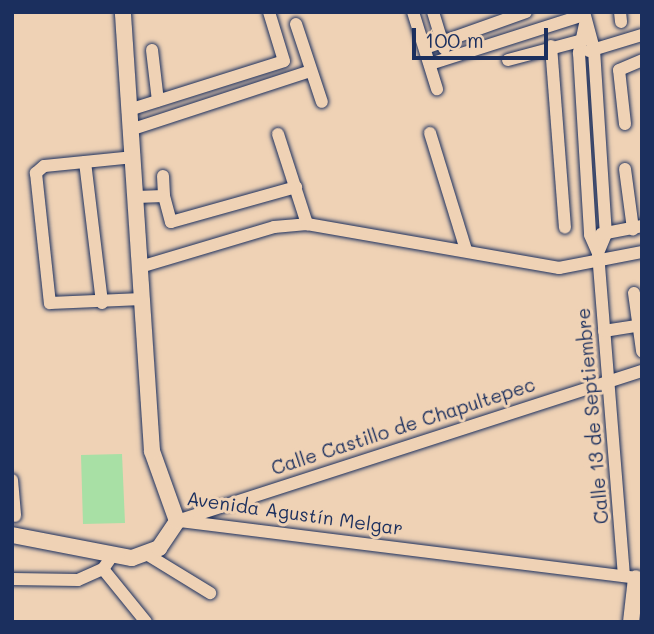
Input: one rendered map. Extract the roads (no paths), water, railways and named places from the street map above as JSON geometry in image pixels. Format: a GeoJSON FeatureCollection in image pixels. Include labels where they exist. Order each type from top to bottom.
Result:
{"type":"FeatureCollection","features":[{"type":"Feature","properties":{"kind":"main road","name":"Avenida Agustín Melgar"},"geometry":{"type":"LineString","coordinates":[[123,12],[132,109],[152,451],[177,521]]}},
{"type":"Feature","properties":{"kind":"main road"},"geometry":{"type":"LineString","coordinates":[[12,535],[108,563],[148,555],[177,521]]}},
{"type":"Feature","properties":{"kind":"main road"},"geometry":{"type":"LineString","coordinates":[[631,622],[634,578]]}},
{"type":"Feature","properties":{"kind":"main road"},"geometry":{"type":"LineString","coordinates":[[640,622],[642,612]]}},
{"type":"Feature","properties":{"kind":"street"},"geometry":{"type":"LineString","coordinates":[[269,12],[290,77]]}},
{"type":"Feature","properties":{"kind":"street"},"geometry":{"type":"LineString","coordinates":[[413,12],[437,89]]}},
{"type":"Feature","properties":{"kind":"street"},"geometry":{"type":"LineString","coordinates":[[433,12],[448,58]]}},
{"type":"Feature","properties":{"kind":"street"},"geometry":{"type":"LineString","coordinates":[[425,48],[526,12]]}},
{"type":"Feature","properties":{"kind":"street"},"geometry":{"type":"LineString","coordinates":[[430,64],[584,17]]}},
{"type":"Feature","properties":{"kind":"street","name":"Calle 13 de Septiembre"},"geometry":{"type":"LineString","coordinates":[[584,17],[606,233],[598,259]]}},
{"type":"Feature","properties":{"kind":"street"},"geometry":{"type":"LineString","coordinates":[[296,24],[322,102]]}},
{"type":"Feature","properties":{"kind":"street"},"geometry":{"type":"LineString","coordinates":[[508,60],[551,46],[586,45],[638,36],[640,60],[620,70],[625,124]]}},
{"type":"Feature","properties":{"kind":"street","name":"Calle 13 de Septiembre"},"geometry":{"type":"LineString","coordinates":[[586,45],[586,172],[590,235],[598,259],[608,381],[634,578]]}},
{"type":"Feature","properties":{"kind":"street"},"geometry":{"type":"LineString","coordinates":[[551,46],[565,227]]}},
{"type":"Feature","properties":{"kind":"street"},"geometry":{"type":"LineString","coordinates":[[152,50],[158,101]]}},
{"type":"Feature","properties":{"kind":"street"},"geometry":{"type":"LineString","coordinates":[[132,109],[285,61]]}},
{"type":"Feature","properties":{"kind":"street"},"geometry":{"type":"LineString","coordinates":[[133,130],[310,71]]}},
{"type":"Feature","properties":{"kind":"street"},"geometry":{"type":"LineString","coordinates":[[430,133],[466,250]]}},
{"type":"Feature","properties":{"kind":"street"},"geometry":{"type":"LineString","coordinates":[[278,134],[307,224]]}},
{"type":"Feature","properties":{"kind":"street"},"geometry":{"type":"LineString","coordinates":[[134,157],[44,166],[36,173],[48,300],[54,305],[142,299]]}},
{"type":"Feature","properties":{"kind":"street"},"geometry":{"type":"LineString","coordinates":[[85,162],[102,303]]}},
{"type":"Feature","properties":{"kind":"street"},"geometry":{"type":"LineString","coordinates":[[590,235],[638,227],[625,169]]}},
{"type":"Feature","properties":{"kind":"street"},"geometry":{"type":"LineString","coordinates":[[562,173],[586,172]]}},
{"type":"Feature","properties":{"kind":"street"},"geometry":{"type":"LineString","coordinates":[[163,176],[163,196],[171,222],[296,187]]}},
{"type":"Feature","properties":{"kind":"street"},"geometry":{"type":"LineString","coordinates":[[136,197],[163,196]]}},
{"type":"Feature","properties":{"kind":"street"},"geometry":{"type":"LineString","coordinates":[[140,267],[274,227],[307,224],[559,268],[642,252]]}},
{"type":"Feature","properties":{"kind":"street"},"geometry":{"type":"LineString","coordinates":[[634,293],[642,351]]}},
{"type":"Feature","properties":{"kind":"street"},"geometry":{"type":"LineString","coordinates":[[604,331],[638,327]]}},
{"type":"Feature","properties":{"kind":"street","name":"Calle Castillo de Chapultepec"},"geometry":{"type":"LineString","coordinates":[[177,521],[642,371]]}},
{"type":"Feature","properties":{"kind":"street"},"geometry":{"type":"LineString","coordinates":[[12,480],[15,516]]}},
{"type":"Feature","properties":{"kind":"street","name":"Avenida Agustín Melgar"},"geometry":{"type":"LineString","coordinates":[[177,521],[634,578]]}},
{"type":"Feature","properties":{"kind":"street"},"geometry":{"type":"LineString","coordinates":[[148,555],[210,593]]}},
{"type":"Feature","properties":{"kind":"street"},"geometry":{"type":"LineString","coordinates":[[12,579],[78,580],[108,563],[146,622]]}}]}
